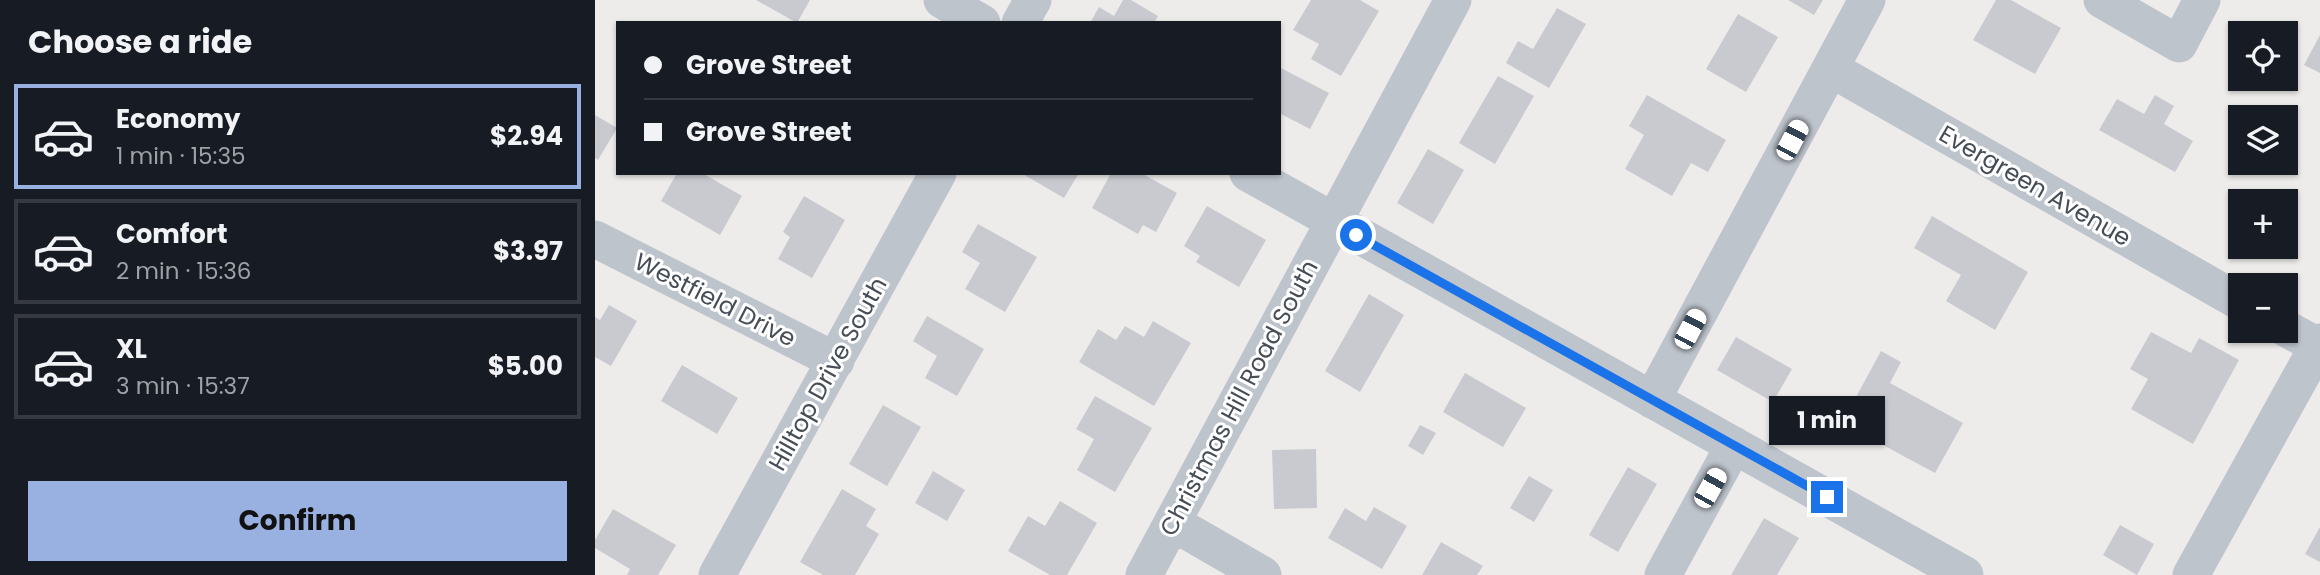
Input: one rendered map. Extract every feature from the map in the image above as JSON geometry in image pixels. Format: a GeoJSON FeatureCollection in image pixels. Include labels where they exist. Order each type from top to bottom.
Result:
{"type":"FeatureCollection","features":[{"type":"Feature","properties":{"kind":"street"},"geometry":{"type":"LineString","coordinates":[[942,0],[979,21]]}},
{"type":"Feature","properties":{"kind":"street"},"geometry":{"type":"LineString","coordinates":[[1021,21],[1033,0]]}},
{"type":"Feature","properties":{"kind":"street","name":"Christmas Hill Road South"},"geometry":{"type":"LineString","coordinates":[[1144,575],[1453,0]]}},
{"type":"Feature","properties":{"kind":"street"},"geometry":{"type":"LineString","coordinates":[[1652,400],[1867,0]]}},
{"type":"Feature","properties":{"kind":"street"},"geometry":{"type":"LineString","coordinates":[[2102,0],[2179,44],[2202,0]]}},
{"type":"Feature","properties":{"kind":"street","name":"Evergreen Avenue"},"geometry":{"type":"LineString","coordinates":[[1831,69],[2228,295]]}},
{"type":"Feature","properties":{"kind":"street","name":"Hilltop Drive South"},"geometry":{"type":"LineString","coordinates":[[717,575],[937,175]]}},
{"type":"Feature","properties":{"kind":"street"},"geometry":{"type":"LineString","coordinates":[[1251,175],[1965,575]]}},
{"type":"Feature","properties":{"kind":"street","name":"Westfield Drive"},"geometry":{"type":"LineString","coordinates":[[595,239],[836,361]]}},
{"type":"Feature","properties":{"kind":"street"},"geometry":{"type":"LineString","coordinates":[[2191,575],[2319,344],[2298,334]]}},
{"type":"Feature","properties":{"kind":"street"},"geometry":{"type":"LineString","coordinates":[[1663,575],[1734,445]]}},
{"type":"Feature","properties":{"kind":"street"},"geometry":{"type":"LineString","coordinates":[[1173,523],[1263,575]]}},
{"type":"Feature","properties":{"kind":"building"},"geometry":{"type":"Polygon","coordinates":[[[756,0],[810,0],[798,21],[756,0]]]}},
{"type":"Feature","properties":{"kind":"building"},"geometry":{"type":"Polygon","coordinates":[[[1123,0],[1131,0],[1158,16],[1155,21],[1091,21],[1099,7],[1114,16],[1123,0]]]}},
{"type":"Feature","properties":{"kind":"building"},"geometry":{"type":"Polygon","coordinates":[[[1311,0],[1360,0],[1379,11],[1341,76],[1311,59],[1319,44],[1293,30],[1311,0]]]}},
{"type":"Feature","properties":{"kind":"building"},"geometry":{"type":"Polygon","coordinates":[[[1788,0],[1823,0],[1814,15],[1788,0]]]}},
{"type":"Feature","properties":{"kind":"building"},"geometry":{"type":"Polygon","coordinates":[[[1996,0],[2011,0],[2061,28],[2035,74],[1973,40],[1996,0]]]}},
{"type":"Feature","properties":{"kind":"building"},"geometry":{"type":"Polygon","coordinates":[[[1557,8],[1586,24],[1549,88],[1506,63],[1518,41],[1533,49],[1557,8]]]}},
{"type":"Feature","properties":{"kind":"building"},"geometry":{"type":"Polygon","coordinates":[[[1738,14],[1778,37],[1746,92],[1706,69],[1738,14]]]}},
{"type":"Feature","properties":{"kind":"building"},"geometry":{"type":"Polygon","coordinates":[[[2320,35],[2320,73],[2304,65],[2320,35]]]}},
{"type":"Feature","properties":{"kind":"building"},"geometry":{"type":"Polygon","coordinates":[[[1281,68],[1329,93],[1310,129],[1281,114],[1281,68]]]}},
{"type":"Feature","properties":{"kind":"building"},"geometry":{"type":"Polygon","coordinates":[[[1498,76],[1534,96],[1495,164],[1459,143],[1498,76]]]}},
{"type":"Feature","properties":{"kind":"building"},"geometry":{"type":"Polygon","coordinates":[[[1647,95],[1726,140],[1708,172],[1691,163],[1672,196],[1625,169],[1644,135],[1629,126],[1647,95]]]}},
{"type":"Feature","properties":{"kind":"building"},"geometry":{"type":"Polygon","coordinates":[[[2155,95],[2174,106],[2164,124],[2193,141],[2175,172],[2099,130],[2117,99],[2144,114],[2155,95]]]}},
{"type":"Feature","properties":{"kind":"building"},"geometry":{"type":"Polygon","coordinates":[[[595,115],[616,130],[598,160],[595,158],[595,115]]]}},
{"type":"Feature","properties":{"kind":"building"},"geometry":{"type":"Polygon","coordinates":[[[1428,149],[1464,170],[1433,224],[1397,203],[1428,149]]]}},
{"type":"Feature","properties":{"kind":"building"},"geometry":{"type":"Polygon","coordinates":[[[676,175],[705,175],[742,196],[720,235],[661,201],[676,175]]]}},
{"type":"Feature","properties":{"kind":"building"},"geometry":{"type":"Polygon","coordinates":[[[1024,175],[1078,175],[1064,198],[1024,175]]]}},
{"type":"Feature","properties":{"kind":"building"},"geometry":{"type":"Polygon","coordinates":[[[1110,175],[1145,175],[1177,193],[1156,232],[1143,225],[1138,234],[1092,208],[1110,175]]]}},
{"type":"Feature","properties":{"kind":"building"},"geometry":{"type":"Polygon","coordinates":[[[804,196],[845,220],[812,278],[778,259],[790,237],[783,232],[804,196]]]}},
{"type":"Feature","properties":{"kind":"building"},"geometry":{"type":"Polygon","coordinates":[[[1207,206],[1266,240],[1239,287],[1196,262],[1200,256],[1184,246],[1207,206]]]}},
{"type":"Feature","properties":{"kind":"building"},"geometry":{"type":"Polygon","coordinates":[[[1932,216],[2028,272],[1995,330],[1946,301],[1961,275],[1914,248],[1932,216]]]}},
{"type":"Feature","properties":{"kind":"building"},"geometry":{"type":"Polygon","coordinates":[[[978,224],[1037,257],[1005,312],[965,289],[980,263],[962,252],[978,224]]]}},
{"type":"Feature","properties":{"kind":"building"},"geometry":{"type":"Polygon","coordinates":[[[1369,294],[1404,315],[1360,392],[1325,371],[1369,294]]]}},
{"type":"Feature","properties":{"kind":"building"},"geometry":{"type":"Polygon","coordinates":[[[609,305],[637,321],[611,366],[595,357],[595,317],[600,320],[609,305]]]}},
{"type":"Feature","properties":{"kind":"building"},"geometry":{"type":"Polygon","coordinates":[[[927,316],[984,349],[957,396],[925,378],[937,356],[913,341],[927,316]]]}},
{"type":"Feature","properties":{"kind":"building"},"geometry":{"type":"Polygon","coordinates":[[[1153,321],[1191,343],[1154,406],[1079,362],[1098,329],[1116,340],[1125,326],[1144,337],[1153,321]]]}},
{"type":"Feature","properties":{"kind":"building"},"geometry":{"type":"Polygon","coordinates":[[[2151,332],[2191,353],[2199,338],[2239,360],[2193,444],[2131,409],[2148,379],[2130,369],[2151,332]]]}},
{"type":"Feature","properties":{"kind":"building"},"geometry":{"type":"Polygon","coordinates":[[[1736,337],[1792,369],[1773,402],[1717,370],[1736,337]]]}},
{"type":"Feature","properties":{"kind":"building"},"geometry":{"type":"Polygon","coordinates":[[[1881,351],[1901,362],[1890,383],[1963,423],[1935,473],[1842,423],[1881,351]]]}},
{"type":"Feature","properties":{"kind":"building"},"geometry":{"type":"Polygon","coordinates":[[[682,365],[738,398],[717,434],[661,401],[682,365]]]}},
{"type":"Feature","properties":{"kind":"building"},"geometry":{"type":"Polygon","coordinates":[[[1465,373],[1526,408],[1503,447],[1443,412],[1465,373]]]}},
{"type":"Feature","properties":{"kind":"building"},"geometry":{"type":"Polygon","coordinates":[[[1095,396],[1152,428],[1115,492],[1077,470],[1094,439],[1076,429],[1095,396]]]}},
{"type":"Feature","properties":{"kind":"building"},"geometry":{"type":"Polygon","coordinates":[[[883,405],[921,427],[887,486],[849,464],[883,405]]]}},
{"type":"Feature","properties":{"kind":"building"},"geometry":{"type":"Polygon","coordinates":[[[1420,425],[1436,433],[1423,455],[1408,446],[1420,425]]]}},
{"type":"Feature","properties":{"kind":"building"},"geometry":{"type":"Polygon","coordinates":[[[1316,449],[1317,508],[1274,509],[1272,450],[1316,449]]]}},
{"type":"Feature","properties":{"kind":"building"},"geometry":{"type":"Polygon","coordinates":[[[1628,467],[1657,484],[1618,552],[1589,535],[1628,467]]]}},
{"type":"Feature","properties":{"kind":"building"},"geometry":{"type":"Polygon","coordinates":[[[933,471],[965,490],[947,521],[915,503],[933,471]]]}},
{"type":"Feature","properties":{"kind":"building"},"geometry":{"type":"Polygon","coordinates":[[[1529,476],[1553,490],[1534,522],[1510,508],[1529,476]]]}},
{"type":"Feature","properties":{"kind":"building"},"geometry":{"type":"Polygon","coordinates":[[[842,489],[876,509],[866,526],[879,534],[855,575],[823,575],[800,562],[842,489]]]}},
{"type":"Feature","properties":{"kind":"building"},"geometry":{"type":"Polygon","coordinates":[[[1060,501],[1097,523],[1067,575],[1050,575],[1008,551],[1028,516],[1045,526],[1060,501]]]}},
{"type":"Feature","properties":{"kind":"building"},"geometry":{"type":"Polygon","coordinates":[[[1374,507],[1407,526],[1382,569],[1328,538],[1345,508],[1366,521],[1374,507]]]}},
{"type":"Feature","properties":{"kind":"building"},"geometry":{"type":"Polygon","coordinates":[[[613,509],[676,545],[658,575],[627,575],[630,569],[595,548],[595,540],[613,509]]]}},
{"type":"Feature","properties":{"kind":"building"},"geometry":{"type":"Polygon","coordinates":[[[1764,518],[1799,538],[1777,575],[1731,575],[1764,518]]]}},
{"type":"Feature","properties":{"kind":"building"},"geometry":{"type":"Polygon","coordinates":[[[2120,525],[2154,544],[2137,575],[2103,555],[2120,525]]]}},
{"type":"Feature","properties":{"kind":"building"},"geometry":{"type":"Polygon","coordinates":[[[2320,527],[2320,562],[2305,554],[2320,527]]]}},
{"type":"Feature","properties":{"kind":"building"},"geometry":{"type":"Polygon","coordinates":[[[1441,542],[1483,566],[1477,575],[1422,575],[1441,542]]]}},
{"type":"Feature","properties":{"kind":"route"},"geometry":{"type":"LineString","coordinates":[[1356,235],[1827,497]]}}]}
